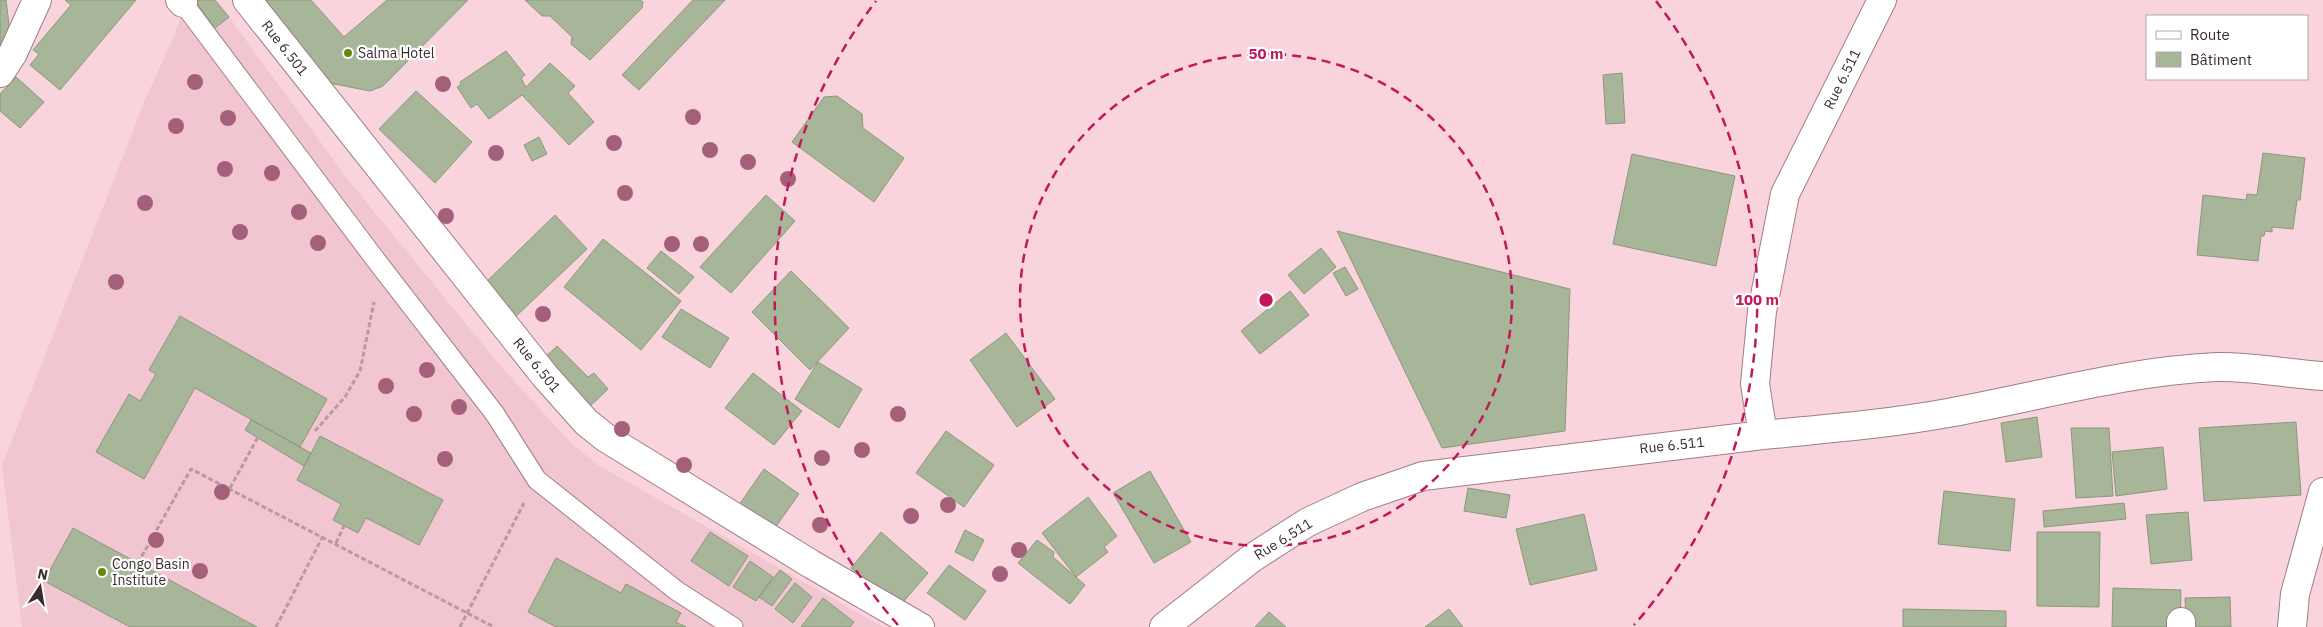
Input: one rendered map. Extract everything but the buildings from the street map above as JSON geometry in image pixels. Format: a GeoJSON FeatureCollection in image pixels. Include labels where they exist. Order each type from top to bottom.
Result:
{"type":"FeatureCollection","features":[{"type":"Feature","properties":{"kind":"street"},"geometry":{"type":"LineString","coordinates":[[0,73],[13,53],[37,0]]}},
{"type":"Feature","properties":{"kind":"street","name":"Rue 6.501"},"geometry":{"type":"LineString","coordinates":[[247,0],[545,376],[586,422],[606,438],[672,479],[920,627]]}},
{"type":"Feature","properties":{"kind":"street","name":"Rue 6.511"},"geometry":{"type":"LineString","coordinates":[[1164,627],[1252,558],[1308,522],[1362,496],[1423,476],[1605,452],[1764,435],[1755,384],[1762,311],[1785,194],[1882,0]]}},
{"type":"Feature","properties":{"kind":"street"},"geometry":{"type":"LineString","coordinates":[[1764,435],[1865,425],[1948,413],[2084,385],[2209,368],[2323,376]]}},
{"type":"Feature","properties":{"kind":"street"},"geometry":{"type":"LineString","coordinates":[[2292,627],[2295,594],[2323,492]]}},
{"type":"Feature","properties":{"kind":"lane"},"geometry":{"type":"LineString","coordinates":[[182,2],[375,259],[495,414],[537,480],[677,591],[733,627]]}},
{"type":"Feature","properties":{"kind":"path"},"geometry":{"type":"LineString","coordinates":[[315,431],[345,397],[360,371],[376,288],[375,259]]}},
{"type":"Feature","properties":{"kind":"path"},"geometry":{"type":"LineString","coordinates":[[230,488],[258,437]]}},
{"type":"Feature","properties":{"kind":"path"},"geometry":{"type":"LineString","coordinates":[[138,563],[191,468],[324,536],[494,627]]}},
{"type":"Feature","properties":{"kind":"path"},"geometry":{"type":"LineString","coordinates":[[460,627],[537,480]]}},
{"type":"Feature","properties":{"kind":"path"},"geometry":{"type":"LineString","coordinates":[[336,543],[344,526]]}},
{"type":"Feature","properties":{"kind":"path"},"geometry":{"type":"LineString","coordinates":[[276,627],[324,536]]}},
{"type":"Feature","properties":{"kind":"shaded area"},"geometry":{"type":"Polygon","coordinates":[[[196,2],[215,28],[229,17],[349,181],[504,370],[571,443],[598,465],[883,627],[22,627],[2,465],[145,100],[174,36],[182,13],[196,2]]]}},
{"type":"Feature","properties":{"kind":"place","name":"Salma Hotel"},"geometry":{"type":"Point","coordinates":[348,53]}},
{"type":"Feature","properties":{"kind":"place","name":"Congo Basin Institute"},"geometry":{"type":"Point","coordinates":[102,572]}}]}
